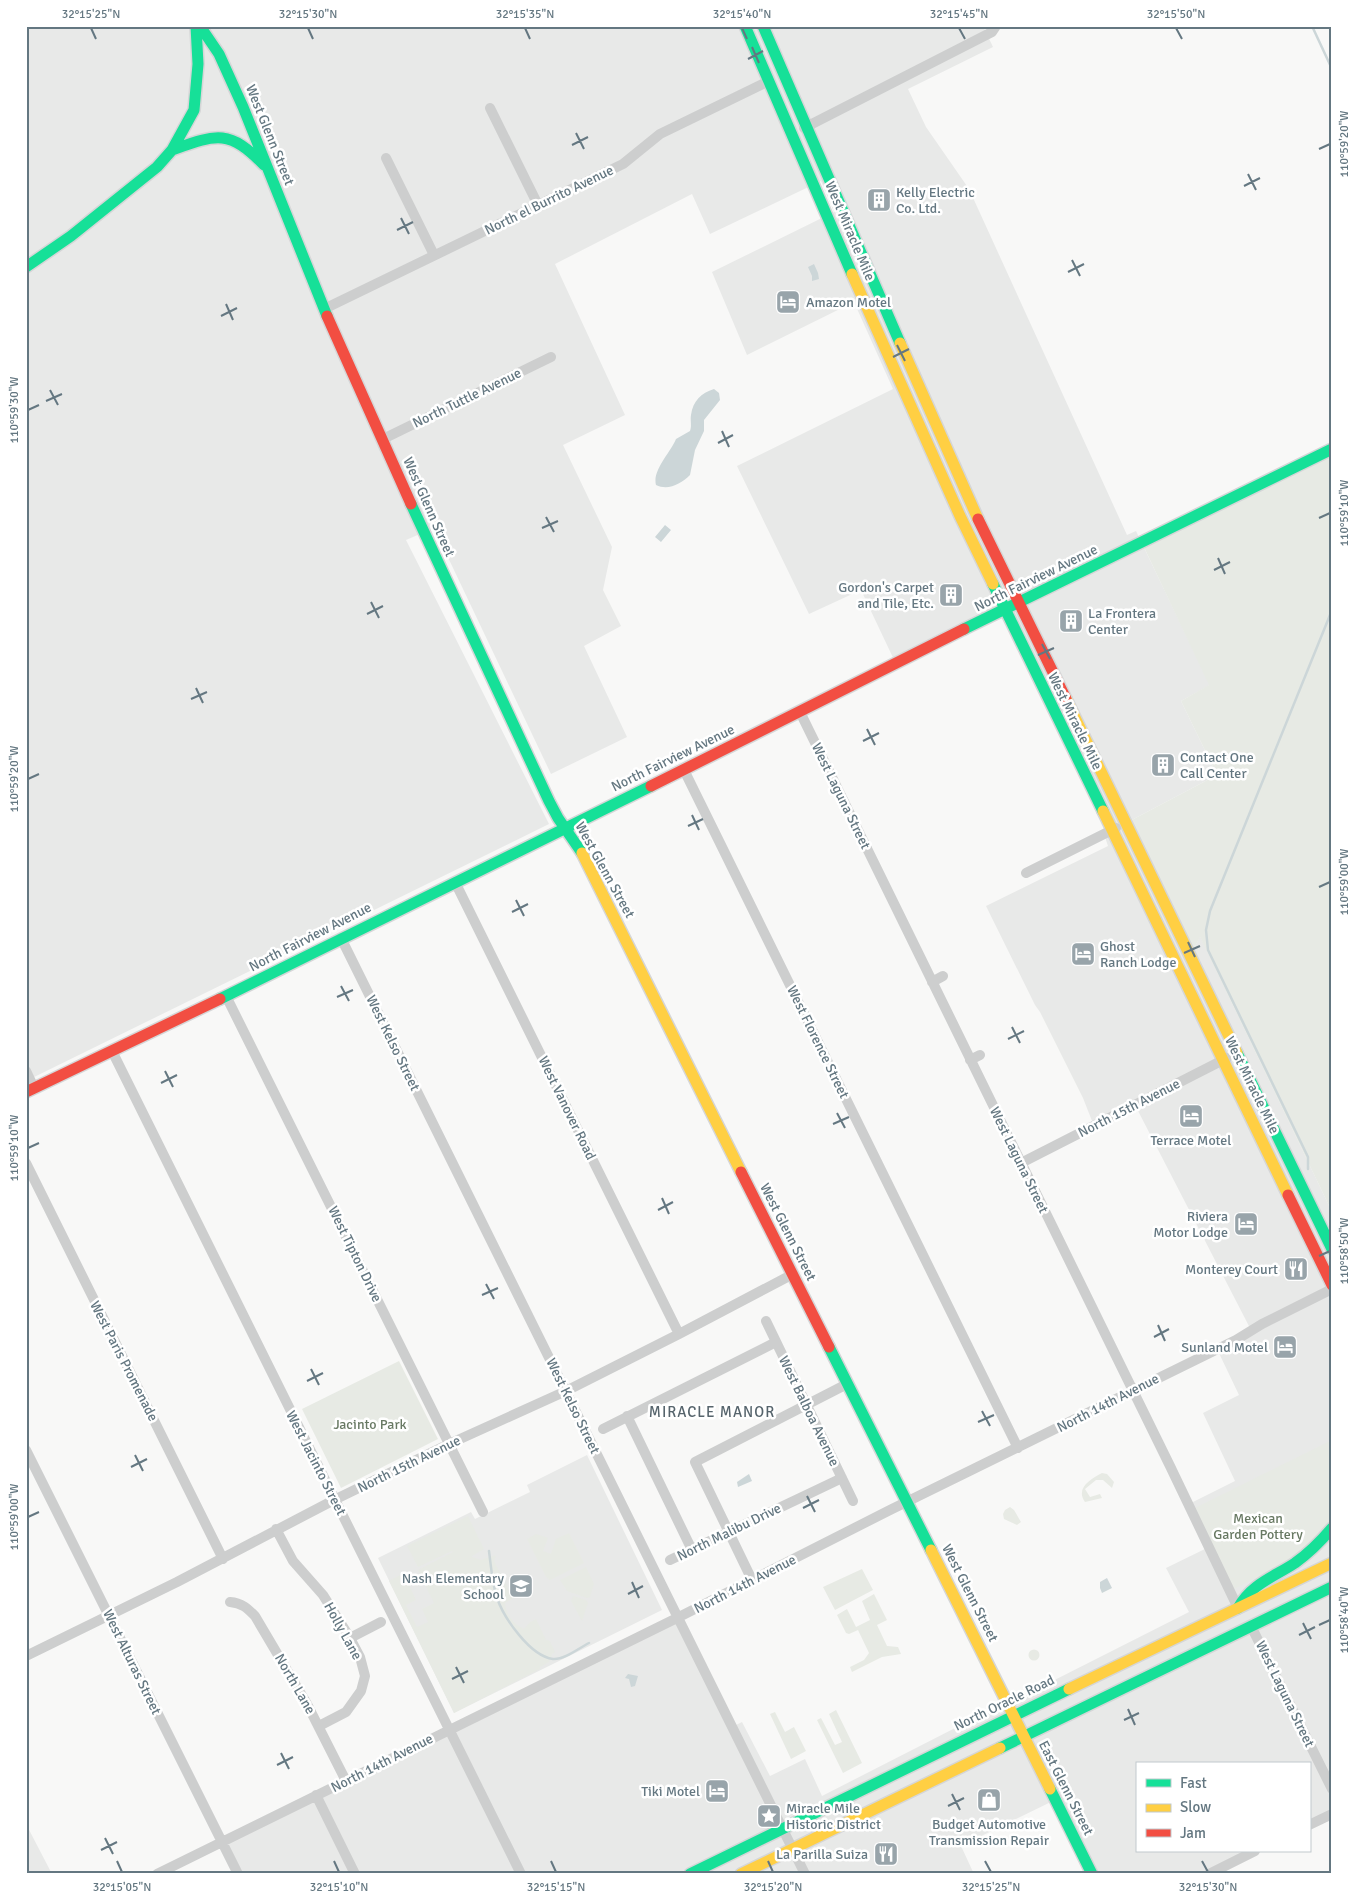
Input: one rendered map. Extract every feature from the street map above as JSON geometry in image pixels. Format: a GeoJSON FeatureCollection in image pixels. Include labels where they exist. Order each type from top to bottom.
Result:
{"type":"FeatureCollection","features":[{"type":"Feature","properties":{"kind":"main road"},"geometry":{"type":"LineString","coordinates":[[26,267],[71,236],[157,167],[172,150],[194,110],[198,64],[196,26]]}},
{"type":"Feature","properties":{"kind":"main road","name":"West Glenn Street"},"geometry":{"type":"LineString","coordinates":[[200,26],[210,38],[220,56],[254,130],[302,257],[324,309],[449,588],[558,818],[581,852],[1013,1715]]}},
{"type":"Feature","properties":{"kind":"main road","name":"West Miracle Mile"},"geometry":{"type":"LineString","coordinates":[[745,26],[957,510],[1332,1285]]}},
{"type":"Feature","properties":{"kind":"main road","name":"West Miracle Mile"},"geometry":{"type":"LineString","coordinates":[[763,26],[971,504],[1332,1249]]}},
{"type":"Feature","properties":{"kind":"main road"},"geometry":{"type":"LineString","coordinates":[[172,150],[207,138],[225,137],[243,145],[269,170]]}},
{"type":"Feature","properties":{"kind":"main road"},"geometry":{"type":"LineString","coordinates":[[857,285],[866,290],[898,363],[906,370],[912,371]]}},
{"type":"Feature","properties":{"kind":"main road","name":"North Fairview Avenue"},"geometry":{"type":"LineString","coordinates":[[30,1090],[226,996],[1019,602],[1332,449]]}},
{"type":"Feature","properties":{"kind":"main road"},"geometry":{"type":"LineString","coordinates":[[1238,1608],[1249,1590],[1298,1561],[1318,1544],[1332,1528]]}},
{"type":"Feature","properties":{"kind":"main road","name":"North Oracle Road"},"geometry":{"type":"LineString","coordinates":[[690,1874],[1013,1715],[1332,1563]]}},
{"type":"Feature","properties":{"kind":"main road"},"geometry":{"type":"LineString","coordinates":[[741,1874],[1332,1587]]}},
{"type":"Feature","properties":{"kind":"main road","name":"East Glenn Street"},"geometry":{"type":"LineString","coordinates":[[1013,1715],[1092,1874]]}},
{"type":"Feature","properties":{"kind":"street"},"geometry":{"type":"LineString","coordinates":[[791,134],[992,32],[996,26]]}},
{"type":"Feature","properties":{"kind":"street","name":"North el Burrito Avenue"},"geometry":{"type":"LineString","coordinates":[[324,309],[623,164],[660,134],[768,81]]}},
{"type":"Feature","properties":{"kind":"street"},"geometry":{"type":"LineString","coordinates":[[490,108],[538,205]]}},
{"type":"Feature","properties":{"kind":"street"},"geometry":{"type":"LineString","coordinates":[[386,158],[434,254]]}},
{"type":"Feature","properties":{"kind":"street","name":"North Tuttle Avenue"},"geometry":{"type":"LineString","coordinates":[[383,439],[551,357]]}},
{"type":"Feature","properties":{"kind":"street","name":"West Laguna Street"},"geometry":{"type":"LineString","coordinates":[[800,712],[1238,1608]]}},
{"type":"Feature","properties":{"kind":"street","name":"West Florence Street"},"geometry":{"type":"LineString","coordinates":[[684,770],[1018,1448]]}},
{"type":"Feature","properties":{"kind":"street"},"geometry":{"type":"LineString","coordinates":[[1026,873],[1126,823]]}},
{"type":"Feature","properties":{"kind":"street","name":"West Vanover Road"},"geometry":{"type":"LineString","coordinates":[[455,882],[679,1334]]}},
{"type":"Feature","properties":{"kind":"street","name":"West Kelso Street"},"geometry":{"type":"LineString","coordinates":[[341,938],[805,1874]]}},
{"type":"Feature","properties":{"kind":"street"},"geometry":{"type":"LineString","coordinates":[[932,982],[943,976]]}},
{"type":"Feature","properties":{"kind":"street","name":"West Tipton Drive"},"geometry":{"type":"LineString","coordinates":[[226,996],[483,1512]]}},
{"type":"Feature","properties":{"kind":"street","name":"West Jacinto Street"},"geometry":{"type":"LineString","coordinates":[[112,1051],[521,1874]]}},
{"type":"Feature","properties":{"kind":"street","name":"North 15th Avenue"},"geometry":{"type":"LineString","coordinates":[[1021,1163],[1237,1052]]}},
{"type":"Feature","properties":{"kind":"street"},"geometry":{"type":"LineString","coordinates":[[970,1060],[980,1055]]}},
{"type":"Feature","properties":{"kind":"street"},"geometry":{"type":"LineString","coordinates":[[26,1071],[30,1090]]}},
{"type":"Feature","properties":{"kind":"street","name":"West Paris Promenade"},"geometry":{"type":"LineString","coordinates":[[26,1163],[223,1558]]}},
{"type":"Feature","properties":{"kind":"street","name":"North 15th Avenue"},"geometry":{"type":"LineString","coordinates":[[26,1656],[110,1616],[334,1500],[449,1444],[566,1391],[793,1274]]}},
{"type":"Feature","properties":{"kind":"street","name":"North 14th Avenue"},"geometry":{"type":"LineString","coordinates":[[157,1874],[1133,1391],[1332,1289]]}},
{"type":"Feature","properties":{"kind":"street","name":"West Balboa Avenue"},"geometry":{"type":"LineString","coordinates":[[766,1321],[853,1501]]}},
{"type":"Feature","properties":{"kind":"street"},"geometry":{"type":"LineString","coordinates":[[603,1429],[776,1342]]}},
{"type":"Feature","properties":{"kind":"street"},"geometry":{"type":"LineString","coordinates":[[752,1580],[695,1462],[847,1384]]}},
{"type":"Feature","properties":{"kind":"street"},"geometry":{"type":"LineString","coordinates":[[627,1416],[692,1550]]}},
{"type":"Feature","properties":{"kind":"street","name":"West Alturas Street"},"geometry":{"type":"LineString","coordinates":[[26,1450],[238,1874]]}},
{"type":"Feature","properties":{"kind":"street","name":"North Malibu Drive"},"geometry":{"type":"LineString","coordinates":[[670,1560],[842,1478]]}},
{"type":"Feature","properties":{"kind":"street","name":"Holly Lane"},"geometry":{"type":"LineString","coordinates":[[276,1529],[293,1561],[323,1595],[350,1638],[360,1657],[365,1676],[361,1691],[346,1712],[319,1726]]}},
{"type":"Feature","properties":{"kind":"street","name":"North Lane"},"geometry":{"type":"LineString","coordinates":[[230,1602],[245,1606],[255,1616],[319,1726],[346,1781]]}},
{"type":"Feature","properties":{"kind":"street"},"geometry":{"type":"LineString","coordinates":[[350,1638],[382,1622]]}},
{"type":"Feature","properties":{"kind":"street","name":"West Laguna Street"},"geometry":{"type":"LineString","coordinates":[[1251,1626],[1332,1789]]}},
{"type":"Feature","properties":{"kind":"street"},"geometry":{"type":"LineString","coordinates":[[316,1795],[355,1874]]}},
{"type":"Feature","properties":{"kind":"street"},"geometry":{"type":"LineString","coordinates":[[1310,1825],[1332,1814]]}},
{"type":"Feature","properties":{"kind":"street"},"geometry":{"type":"LineString","coordinates":[[1209,1874],[1253,1852]]}},
{"type":"Feature","properties":{"kind":"shaded area"},"geometry":{"type":"Polygon","coordinates":[[[26,26],[983,26],[993,47],[908,89],[926,127],[969,189],[1127,535],[1136,531],[1210,685],[1181,701],[1217,775],[1126,823],[1191,955],[1200,936],[1332,1212],[1332,1814],[1310,1825],[1310,1762],[1136,1762],[1136,1852],[1253,1852],[1209,1874],[1092,1874],[1055,1800],[961,1846],[974,1874],[238,1874],[222,1843],[677,1618],[732,1727],[742,1722],[770,1776],[805,1759],[822,1796],[1189,1612],[1166,1568],[1209,1547],[1189,1504],[1235,1481],[1203,1413],[1239,1395],[1217,1349],[1251,1330],[1135,1105],[1094,1126],[1083,1098],[986,906],[1108,846],[1104,834],[1111,830],[1005,610],[896,664],[861,590],[809,614],[737,466],[893,389],[854,302],[747,355],[712,272],[834,212],[821,181],[710,234],[692,194],[555,264],[625,415],[563,445],[612,547],[603,590],[621,626],[584,646],[627,737],[551,774],[434,528],[406,540],[549,824],[26,1081],[26,26]]]}},
{"type":"Feature","properties":{"kind":"shaded area"},"geometry":{"type":"Polygon","coordinates":[[[814,264],[819,279],[812,281],[808,267],[814,264]]]}},
{"type":"Feature","properties":{"kind":"shaded area"},"geometry":{"type":"Polygon","coordinates":[[[714,389],[719,393],[720,400],[704,420],[704,431],[695,450],[690,475],[674,486],[661,487],[656,485],[659,467],[676,439],[690,431],[692,410],[696,402],[702,395],[714,389]]]}},
{"type":"Feature","properties":{"kind":"shaded area"},"geometry":{"type":"Polygon","coordinates":[[[665,525],[671,530],[661,542],[655,537],[665,525]]]}},
{"type":"Feature","properties":{"kind":"shaded area"},"geometry":{"type":"Polygon","coordinates":[[[1196,1107],[1203,1121],[1199,1124],[1196,1124],[1190,1110],[1196,1107]]]}},
{"type":"Feature","properties":{"kind":"shaded area","name":"Nash Elementary School"},"geometry":{"type":"Polygon","coordinates":[[[587,1455],[662,1610],[454,1713],[378,1558],[471,1512],[475,1519],[530,1492],[527,1485],[587,1455]]]}},
{"type":"Feature","properties":{"kind":"shaded area"},"geometry":{"type":"Polygon","coordinates":[[[749,1474],[752,1481],[738,1487],[737,1482],[749,1474]]]}},
{"type":"Feature","properties":{"kind":"shaded area"},"geometry":{"type":"Polygon","coordinates":[[[1107,1578],[1112,1588],[1102,1593],[1100,1582],[1107,1578]]]}},
{"type":"Feature","properties":{"kind":"shaded area"},"geometry":{"type":"Polygon","coordinates":[[[628,1674],[638,1676],[635,1686],[631,1687],[629,1679],[625,1678],[628,1674]]]}},
{"type":"Feature","properties":{"kind":"shaded area"},"geometry":{"type":"Polygon","coordinates":[[[26,1824],[52,1874],[26,1874],[26,1824]]]}},
{"type":"Feature","properties":{"kind":"green space"},"geometry":{"type":"Polygon","coordinates":[[[1332,449],[1332,1212],[1200,937],[1190,956],[1126,823],[1217,775],[1181,701],[1209,685],[1142,543],[1332,449]]]}},
{"type":"Feature","properties":{"kind":"green space","name":"Jacinto Park"},"geometry":{"type":"Polygon","coordinates":[[[399,1361],[438,1439],[341,1488],[302,1409],[399,1361]]]}},
{"type":"Feature","properties":{"kind":"green space","name":"Mexican Garden Pottery"},"geometry":{"type":"Polygon","coordinates":[[[1332,1440],[1332,1519],[1324,1531],[1314,1542],[1287,1561],[1230,1591],[1191,1510],[1332,1440]]]}},
{"type":"Feature","properties":{"kind":"green space"},"geometry":{"type":"Polygon","coordinates":[[[1102,1473],[1107,1474],[1114,1482],[1112,1488],[1103,1480],[1096,1480],[1085,1489],[1090,1497],[1100,1494],[1102,1498],[1085,1502],[1082,1497],[1083,1488],[1089,1481],[1102,1473]]]}},
{"type":"Feature","properties":{"kind":"green space"},"geometry":{"type":"Polygon","coordinates":[[[1010,1507],[1021,1522],[1017,1525],[1004,1519],[1003,1514],[1005,1510],[1010,1507]]]}},
{"type":"Feature","properties":{"kind":"green space"},"geometry":{"type":"Polygon","coordinates":[[[468,1516],[484,1549],[472,1557],[481,1560],[496,1555],[494,1561],[513,1598],[505,1603],[511,1619],[524,1629],[530,1622],[536,1619],[546,1640],[550,1641],[555,1652],[552,1654],[549,1662],[540,1667],[540,1669],[454,1713],[389,1581],[400,1575],[405,1584],[408,1583],[416,1600],[406,1605],[417,1627],[428,1622],[422,1609],[434,1603],[418,1570],[453,1552],[418,1567],[407,1546],[468,1516]]]}},
{"type":"Feature","properties":{"kind":"green space"},"geometry":{"type":"Polygon","coordinates":[[[569,1533],[584,1563],[550,1580],[546,1577],[527,1539],[536,1534],[548,1538],[543,1551],[551,1554],[556,1539],[569,1533]]]}},
{"type":"Feature","properties":{"kind":"green space"},"geometry":{"type":"Polygon","coordinates":[[[586,1567],[594,1584],[590,1597],[587,1598],[567,1591],[560,1580],[586,1567]]]}},
{"type":"Feature","properties":{"kind":"green space"},"geometry":{"type":"Polygon","coordinates":[[[862,1569],[873,1590],[835,1610],[823,1587],[862,1569]]]}},
{"type":"Feature","properties":{"kind":"green space"},"geometry":{"type":"Polygon","coordinates":[[[874,1594],[887,1620],[877,1625],[887,1646],[898,1647],[901,1654],[882,1657],[852,1672],[850,1667],[864,1660],[869,1653],[858,1630],[849,1634],[846,1633],[837,1615],[847,1609],[856,1627],[870,1620],[862,1601],[874,1594]]]}},
{"type":"Feature","properties":{"kind":"green space"},"geometry":{"type":"Polygon","coordinates":[[[573,1596],[586,1600],[588,1603],[582,1621],[571,1601],[573,1596]]]}},
{"type":"Feature","properties":{"kind":"green space"},"geometry":{"type":"Polygon","coordinates":[[[1034,1649],[1040,1655],[1034,1661],[1028,1655],[1034,1649]]]}},
{"type":"Feature","properties":{"kind":"green space"},"geometry":{"type":"Polygon","coordinates":[[[836,1710],[862,1763],[843,1773],[817,1720],[821,1718],[835,1745],[842,1742],[829,1714],[836,1710]]]}},
{"type":"Feature","properties":{"kind":"green space"},"geometry":{"type":"Polygon","coordinates":[[[775,1712],[785,1732],[794,1727],[806,1751],[791,1759],[770,1714],[775,1712]]]}},
{"type":"Feature","properties":{"kind":"waterway"},"geometry":{"type":"LineString","coordinates":[[1312,26],[1332,69]]}},
{"type":"Feature","properties":{"kind":"waterway"},"geometry":{"type":"LineString","coordinates":[[1308,1169],[1308,1157],[1208,950],[1206,930],[1210,911],[1332,610]]}},
{"type":"Feature","properties":{"kind":"waterway"},"geometry":{"type":"LineString","coordinates":[[489,1551],[493,1580],[500,1606],[505,1616],[527,1644],[544,1656],[557,1659],[567,1656],[589,1643]]}},
{"type":"Feature","properties":{"kind":"traffic: fast"},"geometry":{"type":"LineString","coordinates":[[26,267],[71,236],[157,167],[172,150],[194,110],[198,64],[196,26]]}},
{"type":"Feature","properties":{"kind":"traffic: fast"},"geometry":{"type":"LineString","coordinates":[[200,26],[219,54],[243,107],[327,316]]}},
{"type":"Feature","properties":{"kind":"traffic: fast"},"geometry":{"type":"LineString","coordinates":[[745,26],[852,274]]}},
{"type":"Feature","properties":{"kind":"traffic: fast"},"geometry":{"type":"LineString","coordinates":[[763,26],[900,343]]}},
{"type":"Feature","properties":{"kind":"traffic: fast"},"geometry":{"type":"LineString","coordinates":[[172,150],[212,138],[222,138],[241,145],[264,165]]}},
{"type":"Feature","properties":{"kind":"traffic: fast"},"geometry":{"type":"LineString","coordinates":[[964,629],[1332,449]]}},
{"type":"Feature","properties":{"kind":"traffic: fast"},"geometry":{"type":"LineString","coordinates":[[411,504],[549,801],[558,818],[582,853]]}},
{"type":"Feature","properties":{"kind":"traffic: fast"},"geometry":{"type":"LineString","coordinates":[[993,584],[1103,811]]}},
{"type":"Feature","properties":{"kind":"traffic: fast"},"geometry":{"type":"LineString","coordinates":[[220,999],[651,786]]}},
{"type":"Feature","properties":{"kind":"traffic: fast"},"geometry":{"type":"LineString","coordinates":[[1237,1053],[1332,1249]]}},
{"type":"Feature","properties":{"kind":"traffic: fast"},"geometry":{"type":"LineString","coordinates":[[829,1347],[931,1550]]}},
{"type":"Feature","properties":{"kind":"traffic: fast"},"geometry":{"type":"LineString","coordinates":[[1238,1608],[1256,1587],[1295,1563],[1315,1547],[1332,1528]]}},
{"type":"Feature","properties":{"kind":"traffic: fast"},"geometry":{"type":"LineString","coordinates":[[1000,1748],[1332,1587]]}},
{"type":"Feature","properties":{"kind":"traffic: fast"},"geometry":{"type":"LineString","coordinates":[[690,1874],[1069,1689]]}},
{"type":"Feature","properties":{"kind":"traffic: fast"},"geometry":{"type":"LineString","coordinates":[[1050,1789],[1092,1874]]}},
{"type":"Feature","properties":{"kind":"traffic: slow"},"geometry":{"type":"LineString","coordinates":[[852,274],[960,516],[993,584]]}},
{"type":"Feature","properties":{"kind":"traffic: slow"},"geometry":{"type":"LineString","coordinates":[[900,343],[978,519]]}},
{"type":"Feature","properties":{"kind":"traffic: slow"},"geometry":{"type":"LineString","coordinates":[[1066,699],[1237,1053]]}},
{"type":"Feature","properties":{"kind":"traffic: slow"},"geometry":{"type":"LineString","coordinates":[[1103,811],[1288,1195]]}},
{"type":"Feature","properties":{"kind":"traffic: slow"},"geometry":{"type":"LineString","coordinates":[[582,853],[741,1172]]}},
{"type":"Feature","properties":{"kind":"traffic: slow"},"geometry":{"type":"LineString","coordinates":[[931,1550],[1050,1789]]}},
{"type":"Feature","properties":{"kind":"traffic: slow"},"geometry":{"type":"LineString","coordinates":[[1069,1689],[1332,1563]]}},
{"type":"Feature","properties":{"kind":"traffic: slow"},"geometry":{"type":"LineString","coordinates":[[741,1874],[1000,1748]]}},
{"type":"Feature","properties":{"kind":"traffic: jam"},"geometry":{"type":"LineString","coordinates":[[327,316],[411,504]]}},
{"type":"Feature","properties":{"kind":"traffic: jam"},"geometry":{"type":"LineString","coordinates":[[978,519],[1066,699]]}},
{"type":"Feature","properties":{"kind":"traffic: jam"},"geometry":{"type":"LineString","coordinates":[[651,786],[964,629]]}},
{"type":"Feature","properties":{"kind":"traffic: jam"},"geometry":{"type":"LineString","coordinates":[[26,1092],[220,999]]}},
{"type":"Feature","properties":{"kind":"traffic: jam"},"geometry":{"type":"LineString","coordinates":[[741,1172],[829,1347]]}},
{"type":"Feature","properties":{"kind":"traffic: jam"},"geometry":{"type":"LineString","coordinates":[[1288,1195],[1332,1285]]}},
{"type":"Feature","properties":{"kind":"place","name":"Kelly Electric Co. Ltd."},"geometry":{"type":"Point","coordinates":[879,200]}},
{"type":"Feature","properties":{"kind":"place","name":"Amazon Motel"},"geometry":{"type":"Point","coordinates":[788,302]}},
{"type":"Feature","properties":{"kind":"place","name":"Gordon's Carpet and Tile, Etc."},"geometry":{"type":"Point","coordinates":[951,595]}},
{"type":"Feature","properties":{"kind":"place","name":"La Frontera Center"},"geometry":{"type":"Point","coordinates":[1071,621]}},
{"type":"Feature","properties":{"kind":"place","name":"Contact One Call Center"},"geometry":{"type":"Point","coordinates":[1163,765]}},
{"type":"Feature","properties":{"kind":"place","name":"Ghost Ranch Lodge"},"geometry":{"type":"Point","coordinates":[1083,954]}},
{"type":"Feature","properties":{"kind":"place","name":"Terrace Motel"},"geometry":{"type":"Point","coordinates":[1191,1116]}},
{"type":"Feature","properties":{"kind":"place","name":"Riviera Motor Lodge"},"geometry":{"type":"Point","coordinates":[1246,1224]}},
{"type":"Feature","properties":{"kind":"place","name":"Monterey Court"},"geometry":{"type":"Point","coordinates":[1296,1269]}},
{"type":"Feature","properties":{"kind":"place","name":"Sunland Motel"},"geometry":{"type":"Point","coordinates":[1285,1347]}},
{"type":"Feature","properties":{"kind":"place","name":"Nash Elementary School"},"geometry":{"type":"Point","coordinates":[521,1586]}},
{"type":"Feature","properties":{"kind":"place","name":"Tiki Motel"},"geometry":{"type":"Point","coordinates":[717,1791]}},
{"type":"Feature","properties":{"kind":"place","name":"Budget Automotive Transmission Repair"},"geometry":{"type":"Point","coordinates":[989,1800]}},
{"type":"Feature","properties":{"kind":"place","name":"Miracle Mile Historic District"},"geometry":{"type":"Point","coordinates":[769,1816]}},
{"type":"Feature","properties":{"kind":"place","name":"La Parilla Suiza"},"geometry":{"type":"Point","coordinates":[886,1854]}},
{"type":"Feature","properties":{"kind":"district","name":"MIRACLE MANOR"},"geometry":{"type":"Point","coordinates":[712,1412]}}]}
